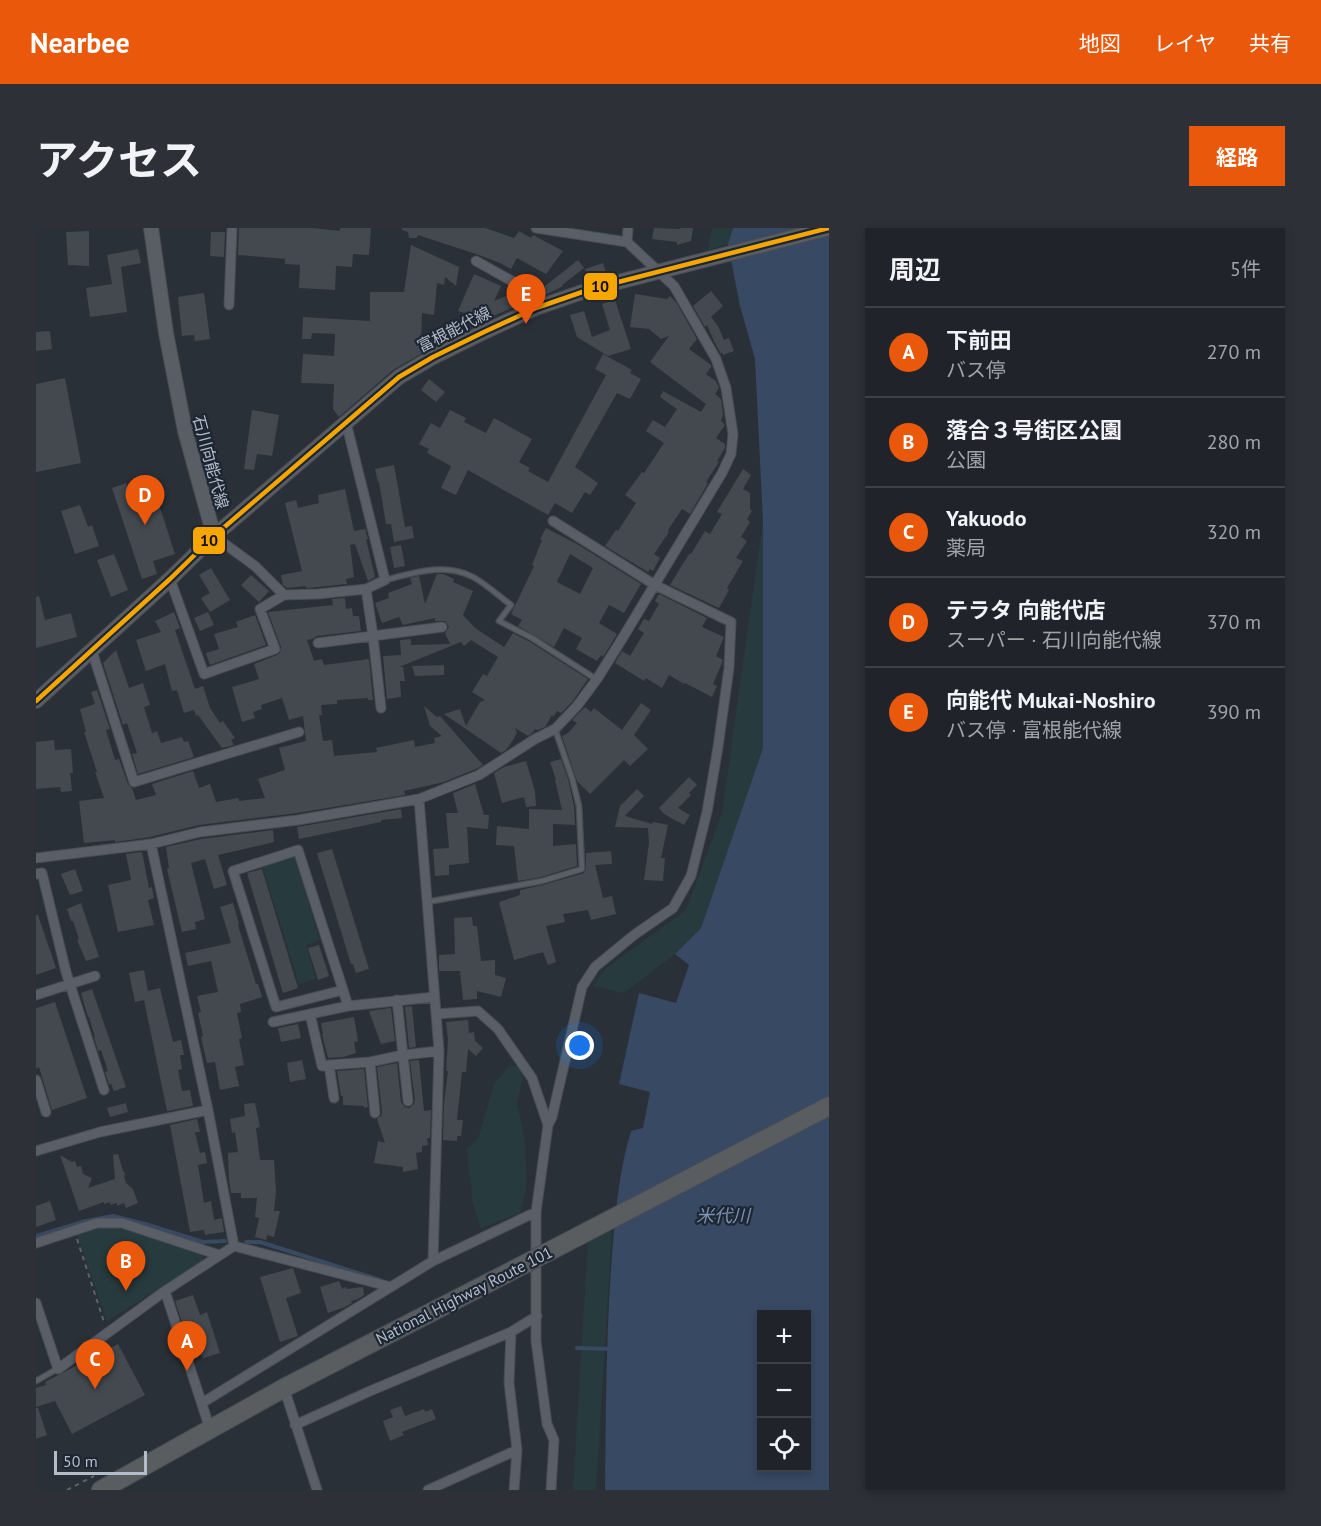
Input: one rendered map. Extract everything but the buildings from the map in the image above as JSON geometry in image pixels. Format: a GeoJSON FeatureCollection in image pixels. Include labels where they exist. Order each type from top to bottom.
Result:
{"type":"FeatureCollection","features":[{"type":"Feature","properties":{"kind":"highway","name":"National Highway Route 101"},"geometry":{"type":"LineString","coordinates":[[101,1490],[284,1388],[829,1106]]}},
{"type":"Feature","properties":{"kind":"main road","name":"石川向能代線"},"geometry":{"type":"LineString","coordinates":[[151,228],[166,333],[185,431],[214,536]]}},
{"type":"Feature","properties":{"kind":"main road","name":"富根能代線"},"geometry":{"type":"LineString","coordinates":[[214,536],[399,377],[433,357],[545,305],[591,289],[829,228]]}},
{"type":"Feature","properties":{"kind":"main road"},"geometry":{"type":"LineString","coordinates":[[36,701],[214,536]]}},
{"type":"Feature","properties":{"kind":"street"},"geometry":{"type":"LineString","coordinates":[[229,304],[232,228]]}},
{"type":"Feature","properties":{"kind":"street"},"geometry":{"type":"LineString","coordinates":[[36,858],[151,844],[200,832],[298,820],[419,799],[479,775],[535,739],[555,729],[577,706],[597,679],[722,473],[731,454],[733,434],[726,388],[716,359],[674,286],[627,242],[536,228]]}},
{"type":"Feature","properties":{"kind":"street"},"geometry":{"type":"LineString","coordinates":[[627,242],[628,228]]}},
{"type":"Feature","properties":{"kind":"street"},"geometry":{"type":"LineString","coordinates":[[476,261],[535,294],[545,305]]}},
{"type":"Feature","properties":{"kind":"street"},"geometry":{"type":"LineString","coordinates":[[170,579],[204,674],[274,650],[260,609],[284,595],[366,589],[385,580],[346,422]]}},
{"type":"Feature","properties":{"kind":"street"},"geometry":{"type":"LineString","coordinates":[[551,1490],[554,1440],[547,1424],[536,1341],[536,1212],[548,1125],[552,1117],[582,987],[595,967],[634,935],[673,908],[692,876],[707,812],[718,747],[729,668],[731,622],[655,585],[553,521]]}},
{"type":"Feature","properties":{"kind":"street"},"geometry":{"type":"LineString","coordinates":[[214,536],[255,566],[284,595]]}},
{"type":"Feature","properties":{"kind":"street"},"geometry":{"type":"LineString","coordinates":[[366,589],[381,708]]}},
{"type":"Feature","properties":{"kind":"street"},"geometry":{"type":"LineString","coordinates":[[318,643],[442,627]]}},
{"type":"Feature","properties":{"kind":"street"},"geometry":{"type":"LineString","coordinates":[[92,651],[134,782],[299,732]]}},
{"type":"Feature","properties":{"kind":"street"},"geometry":{"type":"LineString","coordinates":[[419,799],[439,1050],[433,1261]]}},
{"type":"Feature","properties":{"kind":"street"},"geometry":{"type":"LineString","coordinates":[[151,844],[208,1110],[234,1246]]}},
{"type":"Feature","properties":{"kind":"street"},"geometry":{"type":"LineString","coordinates":[[343,990],[276,1007],[232,871],[298,850],[343,990],[348,1006]]}},
{"type":"Feature","properties":{"kind":"street"},"geometry":{"type":"LineString","coordinates":[[36,874],[42,873],[66,972],[104,1090]]}},
{"type":"Feature","properties":{"kind":"street"},"geometry":{"type":"LineString","coordinates":[[36,995],[95,975]]}},
{"type":"Feature","properties":{"kind":"street"},"geometry":{"type":"LineString","coordinates":[[273,1022],[348,1006],[434,997]]}},
{"type":"Feature","properties":{"kind":"street"},"geometry":{"type":"LineString","coordinates":[[397,1000],[408,1101]]}},
{"type":"Feature","properties":{"kind":"street"},"geometry":{"type":"LineString","coordinates":[[436,1014],[478,1011],[498,1029],[532,1078],[548,1125]]}},
{"type":"Feature","properties":{"kind":"street"},"geometry":{"type":"LineString","coordinates":[[310,1014],[322,1066],[370,1062],[439,1050]]}},
{"type":"Feature","properties":{"kind":"street"},"geometry":{"type":"LineString","coordinates":[[370,1062],[375,1113]]}},
{"type":"Feature","properties":{"kind":"street"},"geometry":{"type":"LineString","coordinates":[[329,1065],[334,1098]]}},
{"type":"Feature","properties":{"kind":"street"},"geometry":{"type":"LineString","coordinates":[[36,1080],[46,1112]]}},
{"type":"Feature","properties":{"kind":"street"},"geometry":{"type":"LineString","coordinates":[[36,1151],[100,1132],[208,1110]]}},
{"type":"Feature","properties":{"kind":"street"},"geometry":{"type":"LineString","coordinates":[[202,1403],[433,1261],[536,1212]]}},
{"type":"Feature","properties":{"kind":"street"},"geometry":{"type":"LineString","coordinates":[[36,1243],[97,1223],[122,1223],[219,1255]]}},
{"type":"Feature","properties":{"kind":"street"},"geometry":{"type":"LineString","coordinates":[[36,1304],[58,1369],[165,1291],[234,1246],[392,1287]]}},
{"type":"Feature","properties":{"kind":"street"},"geometry":{"type":"LineString","coordinates":[[165,1291],[210,1429]]}},
{"type":"Feature","properties":{"kind":"street"},"geometry":{"type":"LineString","coordinates":[[295,1425],[370,1390],[511,1332],[537,1316]]}},
{"type":"Feature","properties":{"kind":"street"},"geometry":{"type":"LineString","coordinates":[[511,1332],[509,1383],[517,1450],[514,1490]]}},
{"type":"Feature","properties":{"kind":"street"},"geometry":{"type":"LineString","coordinates":[[284,1388],[317,1490]]}},
{"type":"Feature","properties":{"kind":"street"},"geometry":{"type":"LineString","coordinates":[[428,1490],[517,1450]]}},
{"type":"Feature","properties":{"kind":"lane"},"geometry":{"type":"LineString","coordinates":[[385,580],[429,570],[451,569],[472,577],[511,605],[499,621],[532,638],[597,679]]}},
{"type":"Feature","properties":{"kind":"lane"},"geometry":{"type":"LineString","coordinates":[[427,902],[542,881],[582,869],[579,806],[555,729]]}},
{"type":"Feature","properties":{"kind":"lane"},"geometry":{"type":"LineString","coordinates":[[36,1381],[58,1369]]}},
{"type":"Feature","properties":{"kind":"path"},"geometry":{"type":"LineString","coordinates":[[74,1230],[107,1334]]}},
{"type":"Feature","properties":{"kind":"green space"},"geometry":{"type":"Polygon","coordinates":[[[712,228],[733,228],[728,244],[708,250],[712,228]]]}},
{"type":"Feature","properties":{"kind":"green space"},"geometry":{"type":"Polygon","coordinates":[[[763,521],[763,748],[701,928],[675,954],[624,993],[593,986],[605,969],[686,910],[722,813],[763,521]]]}},
{"type":"Feature","properties":{"kind":"green space"},"geometry":{"type":"Polygon","coordinates":[[[294,856],[320,940],[306,945],[316,979],[299,984],[262,865],[294,856]]]}},
{"type":"Feature","properties":{"kind":"green space"},"geometry":{"type":"Polygon","coordinates":[[[509,1066],[519,1066],[523,1077],[517,1103],[525,1141],[526,1189],[520,1213],[481,1228],[473,1205],[467,1149],[478,1139],[494,1084],[509,1066]]]}},
{"type":"Feature","properties":{"kind":"green space"},"geometry":{"type":"Polygon","coordinates":[[[103,1227],[129,1228],[203,1253],[203,1261],[107,1321],[77,1235],[103,1227]]]}},
{"type":"Feature","properties":{"kind":"green space"},"geometry":{"type":"Polygon","coordinates":[[[612,1230],[596,1490],[573,1490],[588,1240],[612,1230]]]}},
{"type":"Feature","properties":{"kind":"water","name":"米代川"},"geometry":{"type":"Polygon","coordinates":[[[733,228],[829,228],[829,1490],[605,1490],[609,1305],[617,1201],[631,1131],[643,1128],[650,1092],[619,1084],[639,993],[676,1003],[689,965],[675,954],[701,928],[763,748],[763,521],[755,359],[740,306],[728,244],[733,228]]]}},
{"type":"Feature","properties":{"kind":"waterway"},"geometry":{"type":"LineString","coordinates":[[36,1236],[86,1221],[113,1216],[203,1242],[225,1241]]}},
{"type":"Feature","properties":{"kind":"waterway"},"geometry":{"type":"LineString","coordinates":[[246,1242],[260,1242],[380,1280]]}},
{"type":"Feature","properties":{"kind":"waterway"},"geometry":{"type":"LineString","coordinates":[[577,1348],[613,1349]]}},
{"type":"Feature","properties":{"kind":"transit line","name":"10"},"geometry":{"type":"LineString","coordinates":[[36,701],[214,536],[399,377],[433,357],[536,308],[591,289],[829,228]]}},
{"type":"Feature","properties":{"kind":"place","name":"向能代 Mukai-Noshiro"},"geometry":{"type":"Point","coordinates":[526,324]}},
{"type":"Feature","properties":{"kind":"place","name":"テラタ 向能代店"},"geometry":{"type":"Point","coordinates":[145,525]}},
{"type":"Feature","properties":{"kind":"place","name":"落合３号街区公園"},"geometry":{"type":"Point","coordinates":[126,1291]}},
{"type":"Feature","properties":{"kind":"place","name":"下前田"},"geometry":{"type":"Point","coordinates":[187,1371]}},
{"type":"Feature","properties":{"kind":"place","name":"Yakuodo"},"geometry":{"type":"Point","coordinates":[95,1389]}}]}
